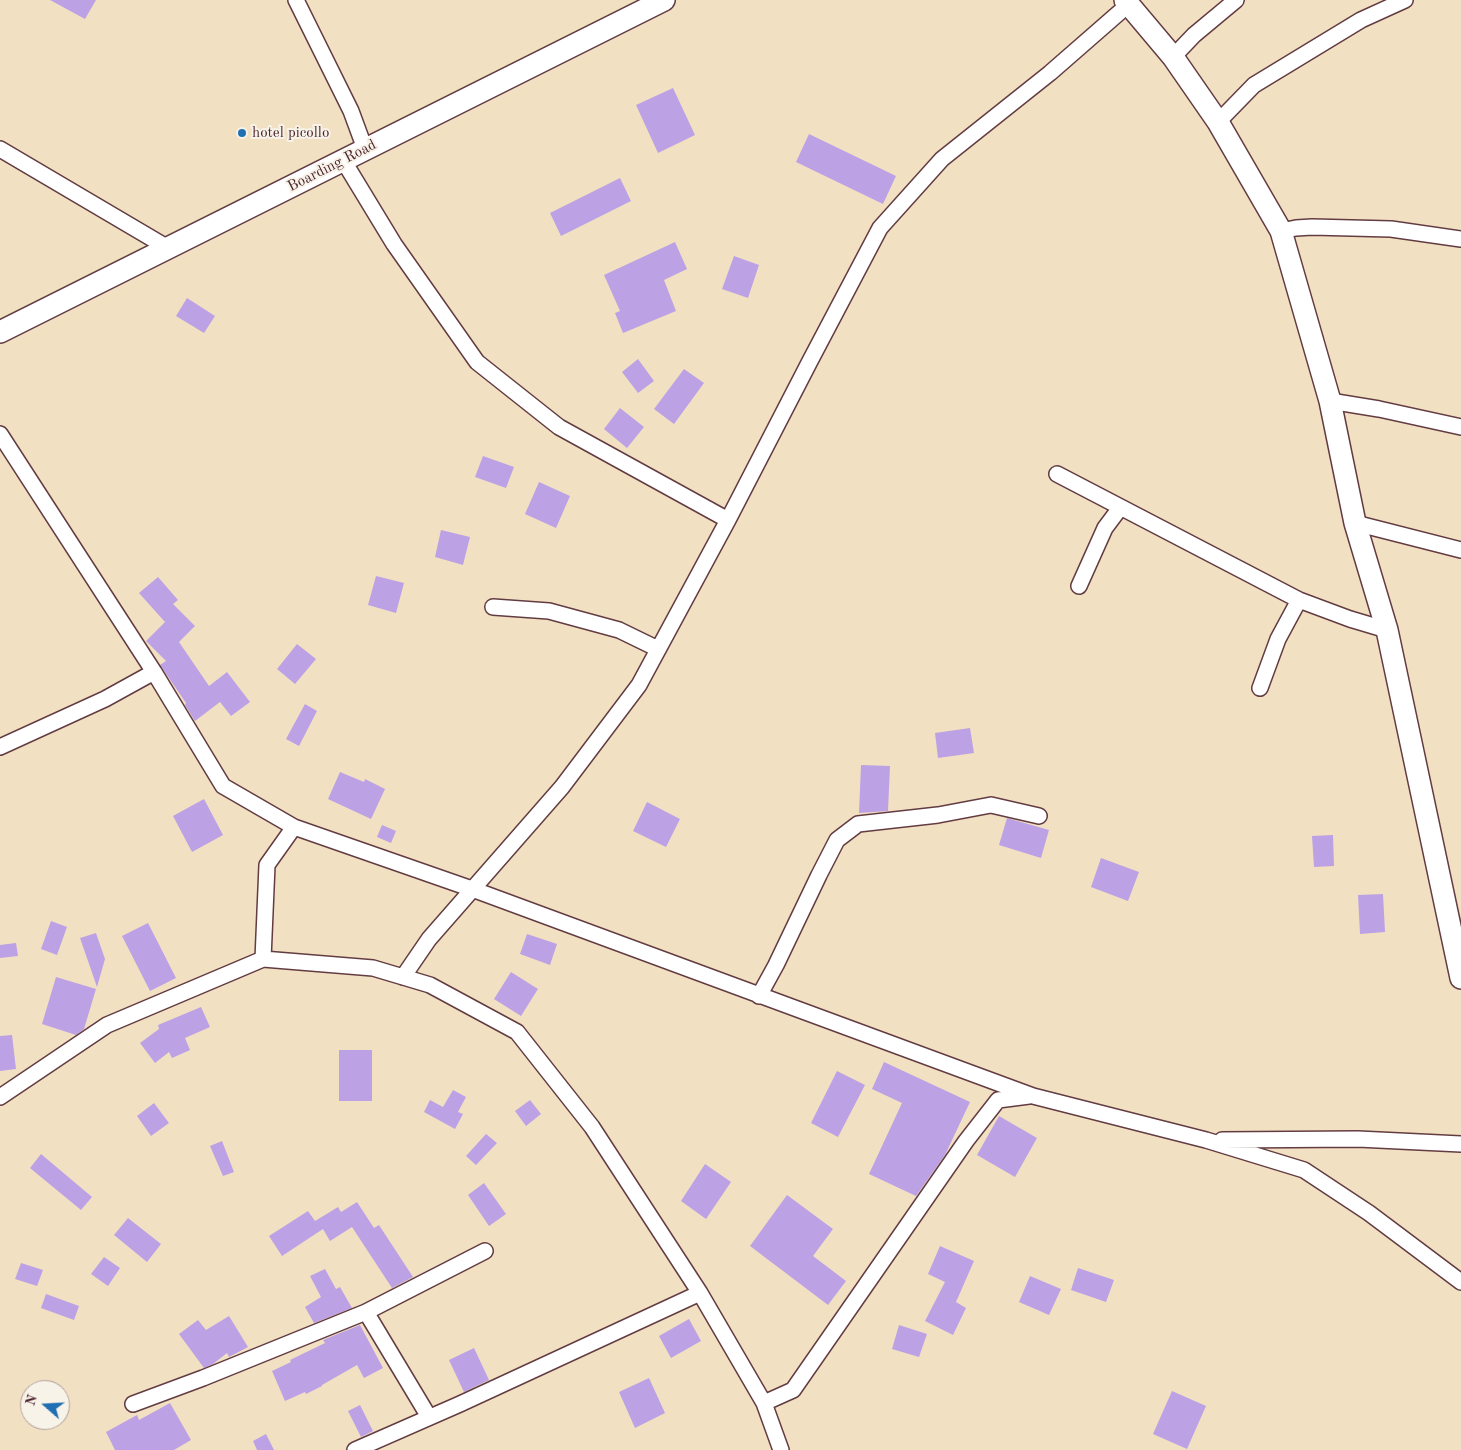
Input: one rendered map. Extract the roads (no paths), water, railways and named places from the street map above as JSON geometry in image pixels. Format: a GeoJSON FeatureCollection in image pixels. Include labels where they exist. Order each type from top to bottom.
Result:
{"type":"FeatureCollection","features":[{"type":"Feature","properties":{"kind":"main road","name":"Boarding Road"},"geometry":{"type":"LineString","coordinates":[[0,332],[664,0]]}},
{"type":"Feature","properties":{"kind":"main road"},"geometry":{"type":"LineString","coordinates":[[1127,2],[1174,57],[1218,122],[1281,231],[1330,401],[1355,523],[1387,630],[1455,923],[1461,978]]}},
{"type":"Feature","properties":{"kind":"street"},"geometry":{"type":"LineString","coordinates":[[296,0],[351,111],[364,149]]}},
{"type":"Feature","properties":{"kind":"street"},"geometry":{"type":"LineString","coordinates":[[1174,57],[1194,35],[1236,0]]}},
{"type":"Feature","properties":{"kind":"street"},"geometry":{"type":"LineString","coordinates":[[1218,122],[1254,85],[1361,20],[1405,0]]}},
{"type":"Feature","properties":{"kind":"street"},"geometry":{"type":"LineString","coordinates":[[403,977],[429,939],[562,787],[640,684],[880,228],[942,159],[1050,73],[1127,2]]}},
{"type":"Feature","properties":{"kind":"street"},"geometry":{"type":"LineString","coordinates":[[0,149],[168,248]]}},
{"type":"Feature","properties":{"kind":"street"},"geometry":{"type":"LineString","coordinates":[[342,160],[394,244],[476,362],[559,427],[728,520]]}},
{"type":"Feature","properties":{"kind":"street"},"geometry":{"type":"LineString","coordinates":[[1281,231],[1312,227],[1391,229],[1461,239]]}},
{"type":"Feature","properties":{"kind":"street"},"geometry":{"type":"LineString","coordinates":[[1330,401],[1379,409],[1461,427]]}},
{"type":"Feature","properties":{"kind":"street"},"geometry":{"type":"LineString","coordinates":[[0,434],[154,672],[223,786],[294,827],[472,889],[1033,1096],[1206,1140],[1304,1170],[1369,1213],[1461,1282]]}},
{"type":"Feature","properties":{"kind":"street"},"geometry":{"type":"LineString","coordinates":[[1057,474],[1299,600],[1350,619],[1387,630]]}},
{"type":"Feature","properties":{"kind":"street"},"geometry":{"type":"LineString","coordinates":[[1079,586],[1105,528],[1120,508]]}},
{"type":"Feature","properties":{"kind":"street"},"geometry":{"type":"LineString","coordinates":[[1355,523],[1461,550]]}},
{"type":"Feature","properties":{"kind":"street"},"geometry":{"type":"LineString","coordinates":[[1260,688],[1278,639],[1299,600]]}},
{"type":"Feature","properties":{"kind":"street"},"geometry":{"type":"LineString","coordinates":[[493,607],[549,611],[619,630],[658,649]]}},
{"type":"Feature","properties":{"kind":"street"},"geometry":{"type":"LineString","coordinates":[[0,747],[105,699],[154,672]]}},
{"type":"Feature","properties":{"kind":"street"},"geometry":{"type":"LineString","coordinates":[[759,996],[837,840],[858,824],[938,815],[991,805],[1039,816]]}},
{"type":"Feature","properties":{"kind":"street"},"geometry":{"type":"LineString","coordinates":[[263,959],[267,865],[294,827]]}},
{"type":"Feature","properties":{"kind":"street"},"geometry":{"type":"LineString","coordinates":[[0,1097],[107,1025],[263,959],[373,968],[430,985],[517,1032],[592,1127],[700,1293],[764,1403],[781,1450]]}},
{"type":"Feature","properties":{"kind":"street"},"geometry":{"type":"LineString","coordinates":[[764,1403],[793,1390],[966,1141],[998,1100],[1033,1096]]}},
{"type":"Feature","properties":{"kind":"street"},"geometry":{"type":"LineString","coordinates":[[1206,1140],[1358,1139],[1461,1144]]}},
{"type":"Feature","properties":{"kind":"street"},"geometry":{"type":"LineString","coordinates":[[133,1404],[203,1378],[366,1312],[485,1251]]}},
{"type":"Feature","properties":{"kind":"street"},"geometry":{"type":"LineString","coordinates":[[355,1450],[700,1293]]}},
{"type":"Feature","properties":{"kind":"street"},"geometry":{"type":"LineString","coordinates":[[366,1312],[429,1417]]}},
{"type":"Feature","properties":{"kind":"place","name":"hotel picollo"},"geometry":{"type":"Point","coordinates":[242,133]}}]}
